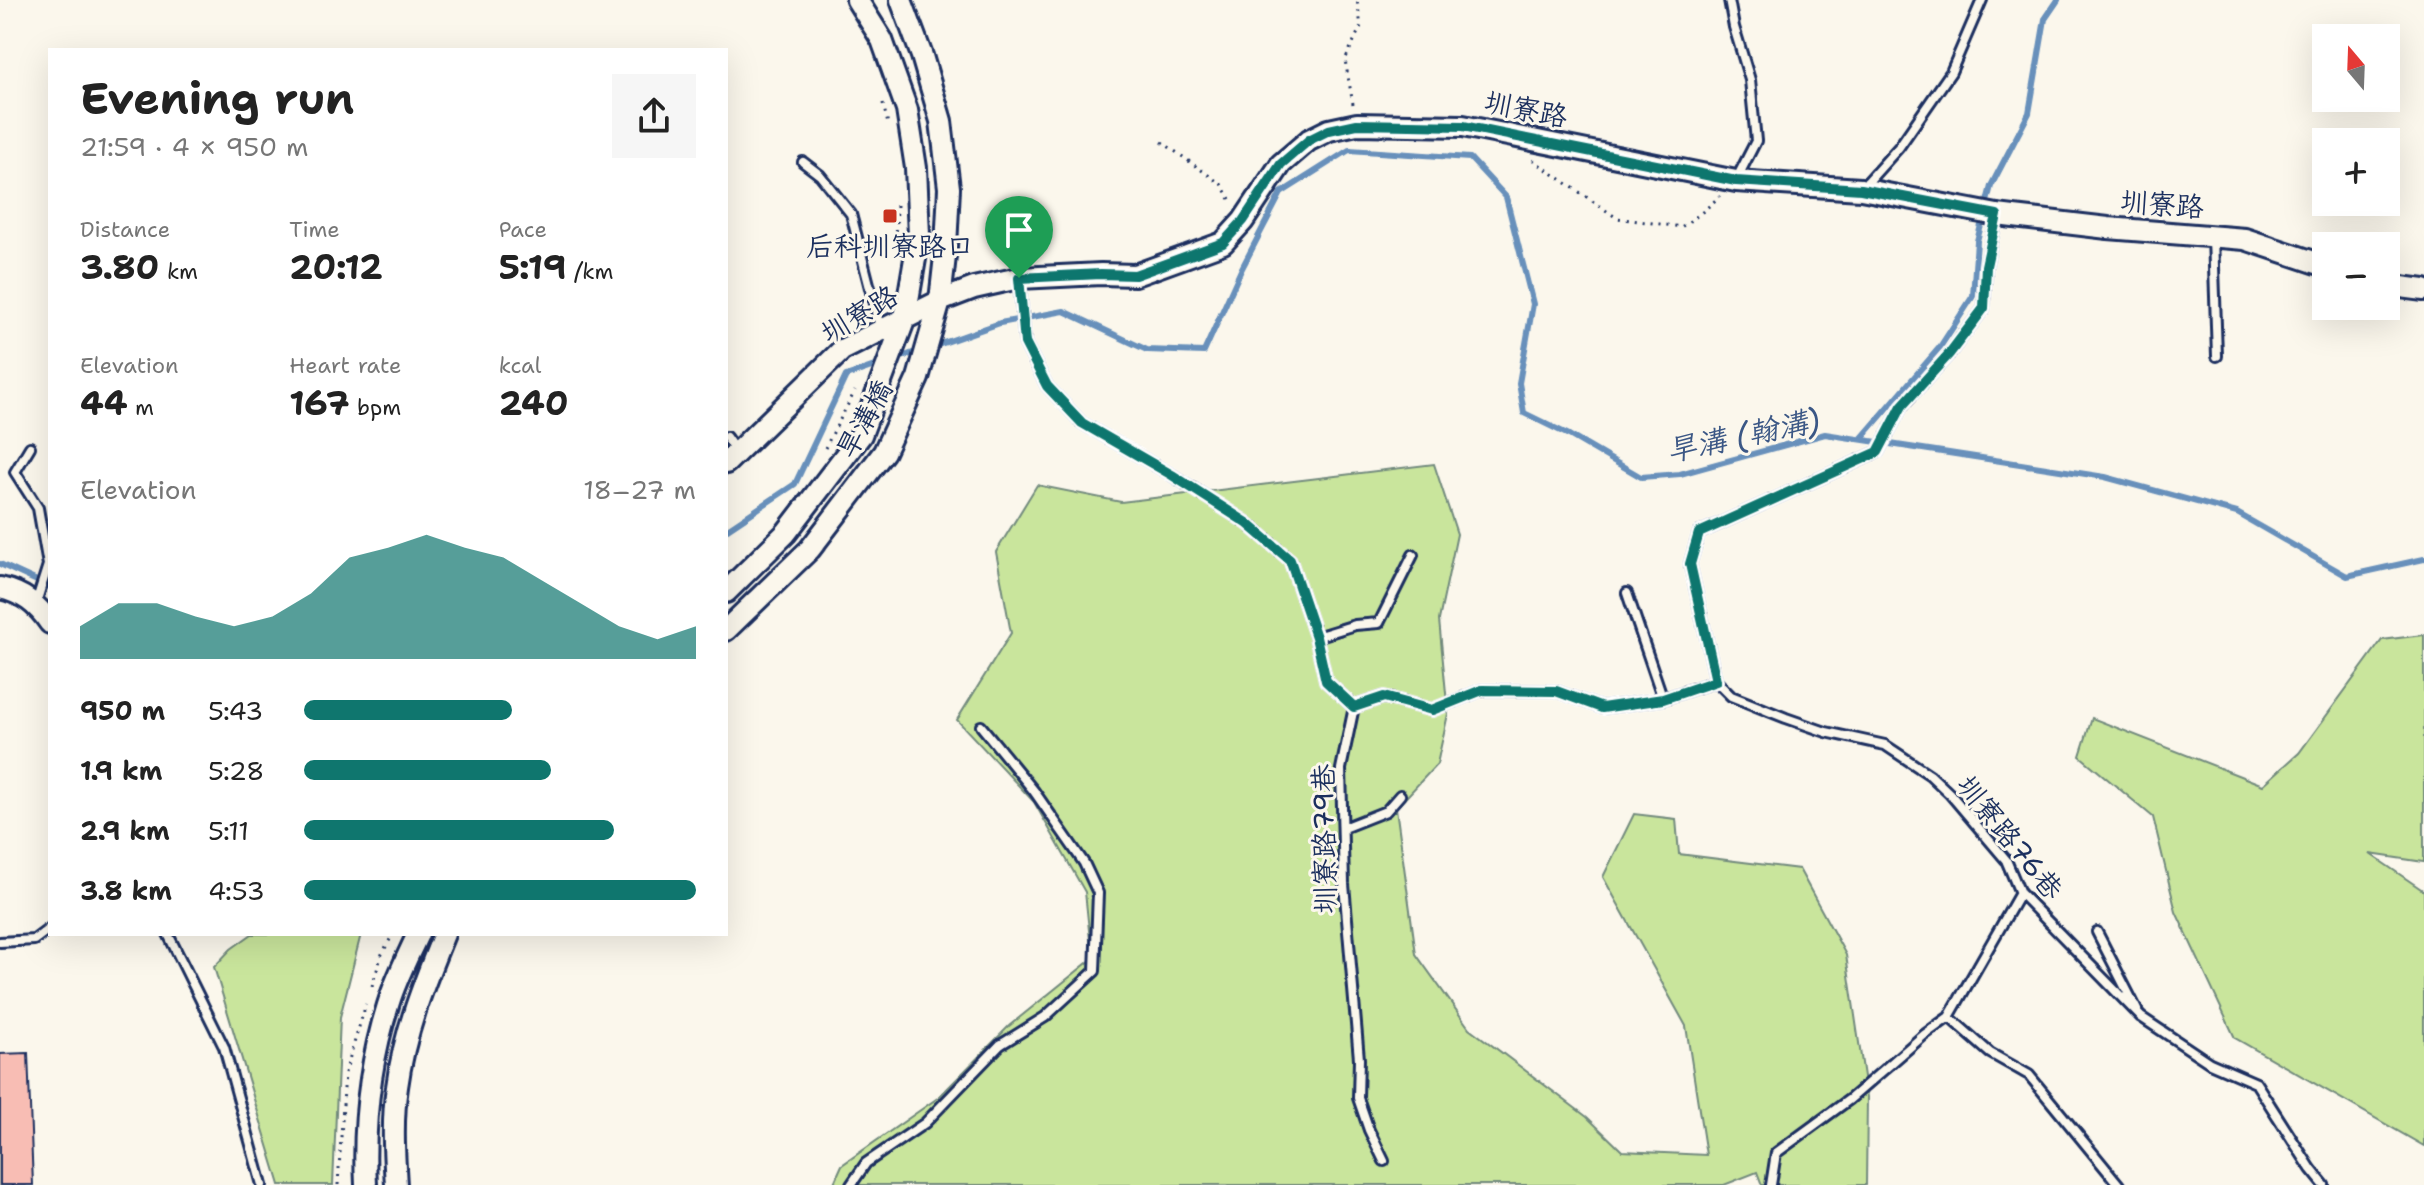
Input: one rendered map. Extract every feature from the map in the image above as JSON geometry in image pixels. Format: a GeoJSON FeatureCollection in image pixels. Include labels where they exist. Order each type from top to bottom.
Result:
{"type":"FeatureCollection","features":[{"type":"Feature","properties":{"kind":"street","name":"旱溝橋"},"geometry":{"type":"LineString","coordinates":[[728,590],[786,533],[861,435],[905,318],[919,235],[916,168],[907,110],[882,40],[857,0]]}},
{"type":"Feature","properties":{"kind":"street","name":"旱溝橋"},"geometry":{"type":"LineString","coordinates":[[728,628],[810,549],[884,452],[918,378],[940,301],[949,188],[941,121],[901,0]]}},
{"type":"Feature","properties":{"kind":"street","name":"圳寮路"},"geometry":{"type":"LineString","coordinates":[[730,451],[842,350],[940,301],[974,288],[1019,278],[1135,275],[1223,243],[1243,221],[1281,164],[1290,156],[1309,140],[1329,130],[1357,124],[1463,126],[1491,130],[1736,181],[1861,189],[1997,215],[2245,239],[2312,261]]}},
{"type":"Feature","properties":{"kind":"street"},"geometry":{"type":"LineString","coordinates":[[2400,287],[2424,290]]}},
{"type":"Feature","properties":{"kind":"street"},"geometry":{"type":"LineString","coordinates":[[0,588],[13,591],[36,604],[48,620]]}},
{"type":"Feature","properties":{"kind":"street"},"geometry":{"type":"LineString","coordinates":[[366,1185],[364,1148],[372,1066],[389,1000],[417,936]]}},
{"type":"Feature","properties":{"kind":"street"},"geometry":{"type":"LineString","coordinates":[[396,1185],[397,1086],[416,1002],[443,936]]}},
{"type":"Feature","properties":{"kind":"lane"},"geometry":{"type":"LineString","coordinates":[[1729,0],[1750,80],[1756,141],[1736,181]]}},
{"type":"Feature","properties":{"kind":"lane"},"geometry":{"type":"LineString","coordinates":[[1861,189],[1899,147],[1951,72],[1982,0]]}},
{"type":"Feature","properties":{"kind":"lane"},"geometry":{"type":"LineString","coordinates":[[803,162],[820,175],[851,214],[881,332]]}},
{"type":"Feature","properties":{"kind":"lane"},"geometry":{"type":"LineString","coordinates":[[1019,278],[1025,343],[1047,386],[1082,423],[1247,523],[1290,560],[1316,637],[1326,681],[1354,707],[1384,697],[1432,710],[1482,690],[1556,691],[1602,708],[1663,699],[1716,681],[1690,564],[1699,533],[1878,452],[1902,406],[1949,354],[1984,308],[1986,266],[1997,215]]}},
{"type":"Feature","properties":{"kind":"lane"},"geometry":{"type":"LineString","coordinates":[[2213,235],[2217,356]]}},
{"type":"Feature","properties":{"kind":"lane"},"geometry":{"type":"LineString","coordinates":[[30,447],[15,472],[38,508],[48,561]]}},
{"type":"Feature","properties":{"kind":"lane"},"geometry":{"type":"LineString","coordinates":[[1316,637],[1355,625],[1379,623],[1413,555]]}},
{"type":"Feature","properties":{"kind":"lane"},"geometry":{"type":"LineString","coordinates":[[36,604],[48,569]]}},
{"type":"Feature","properties":{"kind":"lane"},"geometry":{"type":"LineString","coordinates":[[1627,593],[1663,699]]}},
{"type":"Feature","properties":{"kind":"lane","name":"圳寮路76巷"},"geometry":{"type":"LineString","coordinates":[[1716,681],[1731,696],[1786,718],[1826,732],[1885,745],[1930,775],[2006,860],[2020,893],[2141,1017],[2210,1063],[2256,1083],[2324,1185]]}},
{"type":"Feature","properties":{"kind":"lane","name":"圳寮路79巷"},"geometry":{"type":"LineString","coordinates":[[1354,707],[1341,769],[1344,884],[1359,1059],[1358,1098],[1384,1161]]}},
{"type":"Feature","properties":{"kind":"lane"},"geometry":{"type":"LineString","coordinates":[[851,1185],[866,1163],[925,1123],[1000,1045],[1045,1017],[1095,971],[1098,893],[1075,851],[1034,791],[981,726]]}},
{"type":"Feature","properties":{"kind":"lane"},"geometry":{"type":"LineString","coordinates":[[1343,828],[1386,811],[1400,795]]}},
{"type":"Feature","properties":{"kind":"lane"},"geometry":{"type":"LineString","coordinates":[[1771,1185],[1776,1153],[1850,1099],[1949,1017],[2020,893]]}},
{"type":"Feature","properties":{"kind":"lane"},"geometry":{"type":"LineString","coordinates":[[0,942],[34,940],[48,930]]}},
{"type":"Feature","properties":{"kind":"lane"},"geometry":{"type":"LineString","coordinates":[[2097,932],[2141,1017]]}},
{"type":"Feature","properties":{"kind":"lane"},"geometry":{"type":"LineString","coordinates":[[169,936],[224,1047],[262,1185]]}},
{"type":"Feature","properties":{"kind":"lane"},"geometry":{"type":"LineString","coordinates":[[1949,1017],[1990,1053],[2029,1075],[2119,1185]]}},
{"type":"Feature","properties":{"kind":"path"},"geometry":{"type":"LineString","coordinates":[[1357,0],[1361,26],[1345,60],[1357,124]]}},
{"type":"Feature","properties":{"kind":"path"},"geometry":{"type":"LineString","coordinates":[[882,100],[890,131]]}},
{"type":"Feature","properties":{"kind":"path"},"geometry":{"type":"LineString","coordinates":[[1162,142],[1221,184],[1243,221]]}},
{"type":"Feature","properties":{"kind":"path"},"geometry":{"type":"LineString","coordinates":[[1526,155],[1617,218],[1659,225],[1681,227],[1736,181]]}},
{"type":"Feature","properties":{"kind":"path"},"geometry":{"type":"LineString","coordinates":[[896,255],[897,193]]}},
{"type":"Feature","properties":{"kind":"path"},"geometry":{"type":"LineString","coordinates":[[818,460],[859,383]]}},
{"type":"Feature","properties":{"kind":"green space"},"geometry":{"type":"Polygon","coordinates":[[[1434,464],[1457,534],[1439,620],[1448,714],[1437,764],[1396,808],[1416,954],[1469,1028],[1587,1117],[1622,1151],[1706,1155],[1686,1026],[1603,877],[1634,814],[1676,819],[1679,854],[1799,869],[1846,955],[1867,1097],[1866,1185],[1762,1185],[1757,1172],[1724,1185],[833,1185],[842,1165],[939,1097],[1009,1026],[1092,959],[1085,892],[1034,802],[957,720],[1011,633],[996,552],[1037,485],[1121,502],[1434,464]]]}},
{"type":"Feature","properties":{"kind":"green space"},"geometry":{"type":"Polygon","coordinates":[[[2424,635],[2424,862],[2370,854],[2424,891],[2424,1146],[2235,1038],[2176,912],[2153,817],[2080,756],[2092,718],[2263,785],[2299,753],[2382,640],[2424,635]]]}},
{"type":"Feature","properties":{"kind":"green space"},"geometry":{"type":"Polygon","coordinates":[[[249,936],[360,936],[340,1017],[333,1185],[280,1185],[214,967],[249,936]]]}},
{"type":"Feature","properties":{"kind":"building"},"geometry":{"type":"Polygon","coordinates":[[[28,1053],[33,1185],[0,1185],[0,1054],[28,1053]]]}},
{"type":"Feature","properties":{"kind":"waterway"},"geometry":{"type":"LineString","coordinates":[[1861,439],[1940,347],[1973,296],[1977,241],[1991,186],[2029,113],[2045,19],[2058,0]]}},
{"type":"Feature","properties":{"kind":"waterway","name":"旱溝 (翰溝)"},"geometry":{"type":"LineString","coordinates":[[932,347],[1000,323],[1064,311],[1147,350],[1204,352],[1241,270],[1281,193],[1349,150],[1470,158],[1506,197],[1533,304],[1519,383],[1524,413],[1641,477],[1680,474],[1825,434],[2105,477],[2237,513],[2347,576],[2424,559]]}},
{"type":"Feature","properties":{"kind":"waterway","name":"旱溝 (翰溝)"},"geometry":{"type":"LineString","coordinates":[[894,360],[921,350]]}},
{"type":"Feature","properties":{"kind":"waterway","name":"旱溝 (翰溝)"},"geometry":{"type":"LineString","coordinates":[[728,529],[795,484],[846,376],[883,363]]}},
{"type":"Feature","properties":{"kind":"waterway","name":"旱溝 (翰溝)"},"geometry":{"type":"LineString","coordinates":[[0,564],[48,586]]}},
{"type":"Feature","properties":{"kind":"place","name":"后科圳寮路口"},"geometry":{"type":"Point","coordinates":[890,216]}},
{"type":"Feature","properties":{"kind":"route"},"geometry":{"type":"LineString","coordinates":[[1357,124],[1463,126],[1736,181],[1861,189],[1997,215],[1986,266],[1984,308],[1949,354],[1902,406],[1878,452],[1699,533],[1690,564],[1716,681],[1663,699],[1602,708],[1556,691],[1482,690],[1432,710],[1384,697],[1354,707],[1326,681],[1316,637],[1290,560],[1247,523],[1082,423],[1047,386],[1025,343],[1019,278],[1135,275],[1223,243],[1243,221],[1281,164],[1309,140],[1329,130],[1357,124]]}}]}
